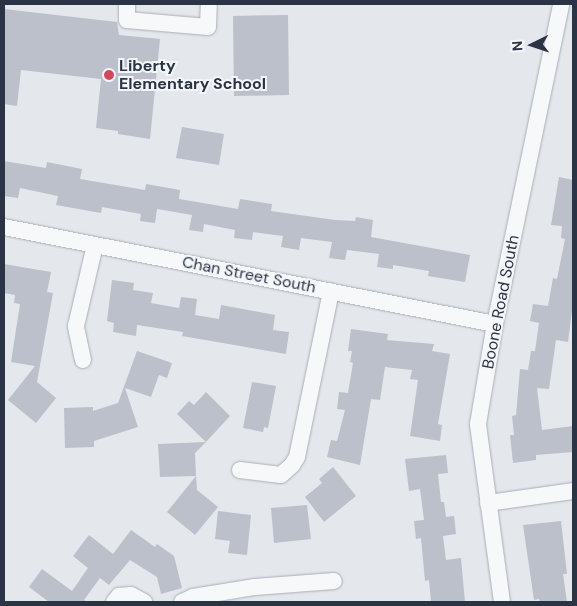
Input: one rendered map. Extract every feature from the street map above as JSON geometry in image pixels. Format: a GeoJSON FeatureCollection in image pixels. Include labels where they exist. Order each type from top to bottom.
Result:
{"type":"FeatureCollection","features":[{"type":"Feature","properties":{"kind":"street"},"geometry":{"type":"LineString","coordinates":[[127,4],[127,20],[208,27],[209,4]]}},
{"type":"Feature","properties":{"kind":"street","name":"Boone Road South"},"geometry":{"type":"LineString","coordinates":[[502,602],[478,424],[495,324],[561,4]]}},
{"type":"Feature","properties":{"kind":"street","name":"Chan Street South"},"geometry":{"type":"LineString","coordinates":[[4,227],[495,324]]}},
{"type":"Feature","properties":{"kind":"street"},"geometry":{"type":"LineString","coordinates":[[83,360],[76,326],[95,245]]}},
{"type":"Feature","properties":{"kind":"street"},"geometry":{"type":"LineString","coordinates":[[240,470],[281,474],[292,465],[297,457],[331,291]]}},
{"type":"Feature","properties":{"kind":"street"},"geometry":{"type":"LineString","coordinates":[[488,503],[573,491]]}},
{"type":"Feature","properties":{"kind":"street"},"geometry":{"type":"LineString","coordinates":[[182,602],[193,597],[255,588],[334,581]]}},
{"type":"Feature","properties":{"kind":"street"},"geometry":{"type":"LineString","coordinates":[[114,602],[119,596],[131,595],[144,602]]}},
{"type":"Feature","properties":{"kind":"building","name":"Liberty Elementary School"},"geometry":{"type":"Polygon","coordinates":[[[4,9],[117,22],[119,35],[160,39],[150,139],[96,128],[101,79],[21,70],[17,106],[4,104],[4,9]]]}},
{"type":"Feature","properties":{"kind":"building","name":"Liberty Elementary School"},"geometry":{"type":"Polygon","coordinates":[[[288,15],[289,95],[234,96],[233,16],[288,15]]]}},
{"type":"Feature","properties":{"kind":"building"},"geometry":{"type":"Polygon","coordinates":[[[182,127],[224,134],[219,165],[176,158],[182,127]]]}},
{"type":"Feature","properties":{"kind":"building"},"geometry":{"type":"Polygon","coordinates":[[[4,161],[46,168],[47,162],[82,169],[80,179],[145,190],[146,184],[180,190],[179,199],[238,209],[240,199],[272,204],[271,211],[335,220],[355,221],[356,217],[373,220],[371,237],[470,255],[465,282],[428,276],[429,271],[393,265],[393,269],[377,267],[379,254],[347,250],[345,260],[329,258],[332,242],[301,238],[299,250],[281,247],[283,236],[253,232],[252,240],[234,238],[235,230],[204,224],[203,232],[189,230],[192,215],[157,209],[155,223],[140,221],[141,214],[102,207],[101,213],[56,205],[58,196],[20,188],[18,198],[4,196],[4,161]]]}},
{"type":"Feature","properties":{"kind":"building"},"geometry":{"type":"Polygon","coordinates":[[[559,177],[573,180],[573,303],[568,342],[556,340],[549,389],[537,388],[542,430],[573,426],[573,452],[536,455],[536,460],[513,463],[510,435],[514,435],[512,416],[516,415],[520,369],[528,370],[531,351],[535,351],[539,323],[530,321],[533,304],[548,306],[553,278],[557,279],[565,239],[561,238],[562,226],[551,225],[559,177]]]}},
{"type":"Feature","properties":{"kind":"building"},"geometry":{"type":"Polygon","coordinates":[[[4,264],[51,272],[47,292],[53,293],[37,382],[56,398],[36,423],[8,400],[35,366],[11,362],[20,304],[14,303],[15,295],[4,293],[4,264]]]}},
{"type":"Feature","properties":{"kind":"building"},"geometry":{"type":"Polygon","coordinates":[[[112,280],[134,283],[133,290],[153,293],[151,303],[179,308],[181,297],[197,299],[195,315],[219,319],[221,305],[275,315],[273,330],[289,332],[286,354],[182,336],[183,332],[137,325],[136,336],[113,332],[114,323],[107,321],[112,280]]]}},
{"type":"Feature","properties":{"kind":"building"},"geometry":{"type":"Polygon","coordinates":[[[351,329],[388,334],[387,340],[434,344],[432,351],[450,354],[438,424],[442,425],[440,441],[410,436],[418,380],[410,379],[412,370],[385,367],[380,400],[371,399],[360,465],[327,457],[331,440],[337,441],[345,410],[337,409],[339,392],[348,393],[353,363],[350,362],[352,351],[348,351],[351,329]]]}},
{"type":"Feature","properties":{"kind":"building"},"geometry":{"type":"Polygon","coordinates":[[[137,351],[172,363],[167,378],[159,375],[151,397],[125,388],[138,427],[94,441],[94,447],[65,448],[64,408],[93,407],[93,411],[118,403],[137,351]]]}},
{"type":"Feature","properties":{"kind":"building"},"geometry":{"type":"Polygon","coordinates":[[[252,382],[276,386],[268,428],[264,427],[263,432],[243,428],[252,382]]]}},
{"type":"Feature","properties":{"kind":"building"},"geometry":{"type":"Polygon","coordinates":[[[206,392],[230,416],[206,442],[177,414],[189,401],[194,405],[206,392]]]}},
{"type":"Feature","properties":{"kind":"building"},"geometry":{"type":"Polygon","coordinates":[[[206,442],[195,453],[196,476],[160,477],[158,444],[206,442]]]}},
{"type":"Feature","properties":{"kind":"building"},"geometry":{"type":"Polygon","coordinates":[[[446,455],[448,473],[438,474],[441,502],[444,502],[446,517],[454,516],[456,534],[443,536],[446,560],[461,558],[465,602],[431,602],[429,580],[425,581],[421,538],[416,539],[414,521],[424,520],[420,489],[409,491],[405,459],[446,455]]]}},
{"type":"Feature","properties":{"kind":"building"},"geometry":{"type":"Polygon","coordinates":[[[333,467],[356,496],[324,522],[305,497],[322,483],[319,479],[333,467]]]}},
{"type":"Feature","properties":{"kind":"building"},"geometry":{"type":"Polygon","coordinates":[[[196,476],[197,490],[218,507],[195,535],[167,512],[196,476]]]}},
{"type":"Feature","properties":{"kind":"building"},"geometry":{"type":"Polygon","coordinates":[[[307,505],[311,539],[274,543],[271,508],[307,505]]]}},
{"type":"Feature","properties":{"kind":"building"},"geometry":{"type":"Polygon","coordinates":[[[218,511],[251,515],[247,555],[228,553],[230,541],[215,539],[218,511]]]}},
{"type":"Feature","properties":{"kind":"building"},"geometry":{"type":"Polygon","coordinates":[[[561,521],[567,574],[563,574],[567,602],[540,602],[539,599],[534,600],[523,525],[561,521]]]}},
{"type":"Feature","properties":{"kind":"building"},"geometry":{"type":"Polygon","coordinates":[[[131,530],[155,547],[157,544],[174,556],[182,588],[161,594],[157,577],[130,560],[109,585],[100,578],[84,600],[87,602],[49,602],[29,587],[42,569],[72,591],[88,568],[73,556],[89,535],[113,554],[131,530]]]}},
{"type":"Feature","properties":{"kind":"place","name":"Liberty Elementary School"},"geometry":{"type":"Point","coordinates":[109,75]}}]}
